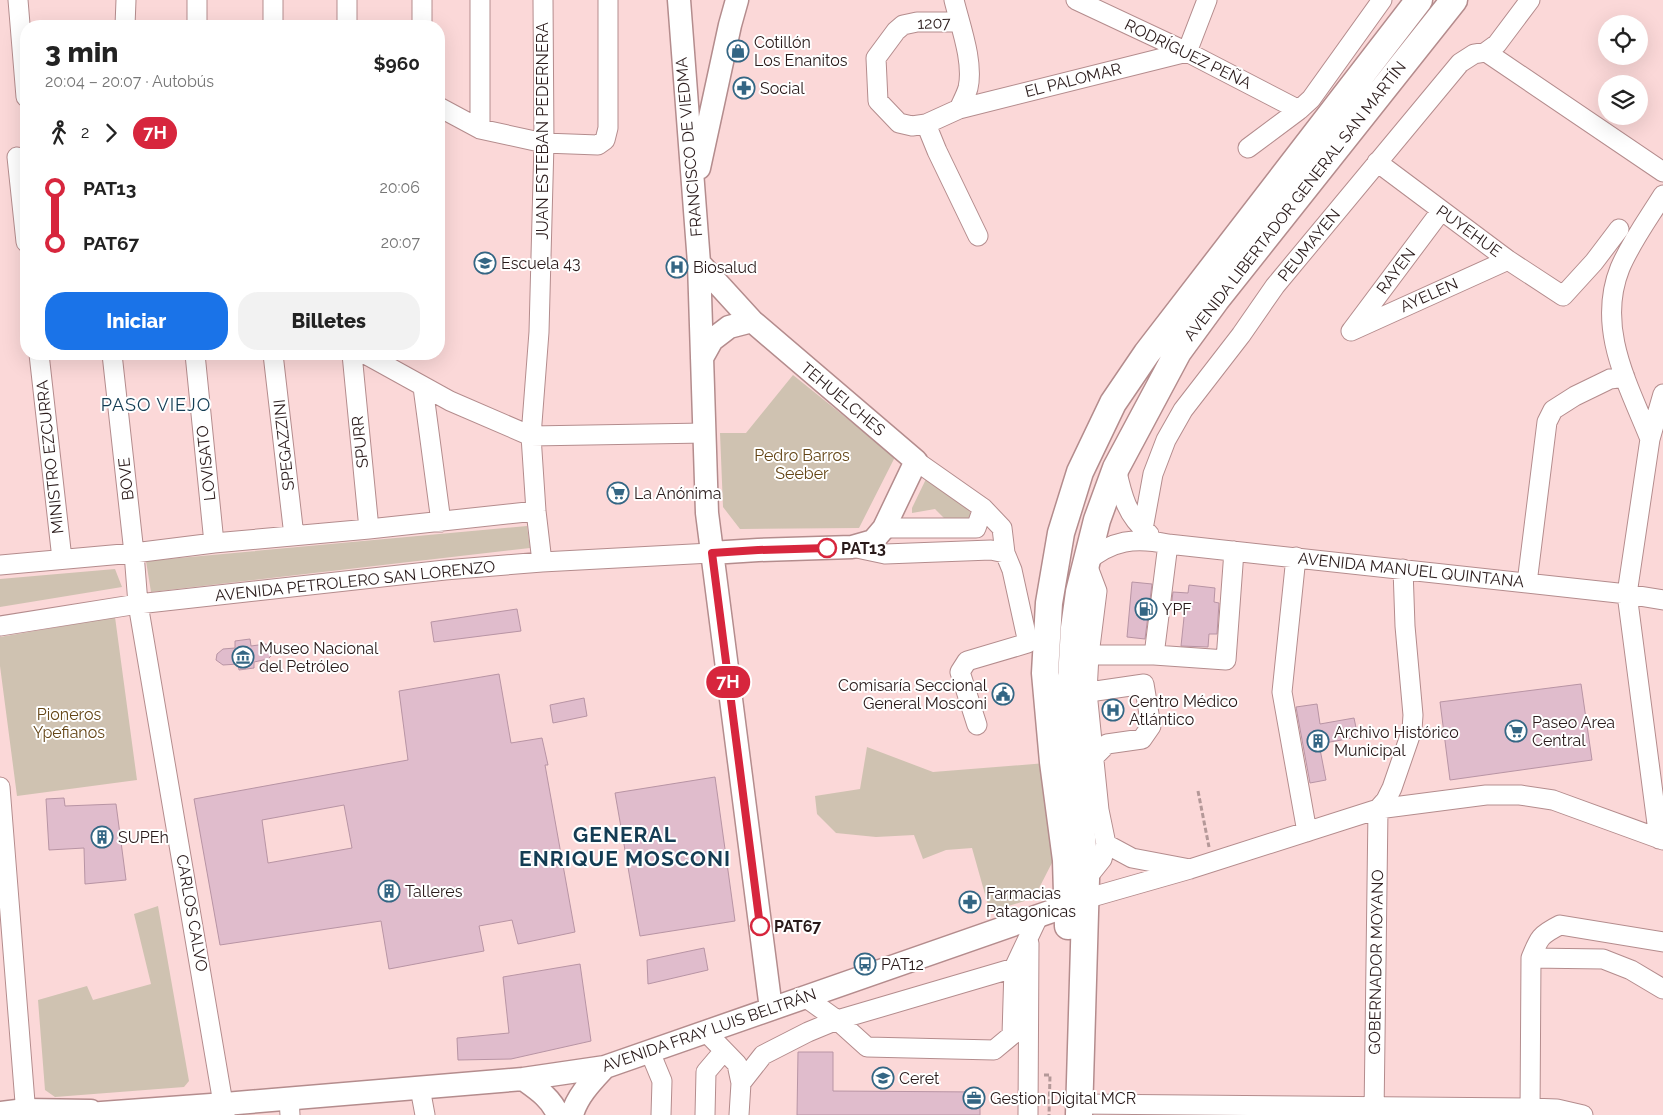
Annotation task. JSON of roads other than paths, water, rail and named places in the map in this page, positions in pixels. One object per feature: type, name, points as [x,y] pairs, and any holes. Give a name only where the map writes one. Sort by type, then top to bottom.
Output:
[{"type":"highway","name":"AVENIDA LIBERTADOR GENERAL SAN MARTÍN","points":[[1079,895],[1066,860],[1053,762],[1045,674],[1049,603],[1062,533],[1080,472],[1113,403],[1147,352],[1419,0]]},
{"type":"highway","name":"AVENIDA LIBERTADOR GENERAL SAN MARTÍN","points":[[1073,1111],[1079,895],[1071,721],[1079,682],[1074,628],[1079,592],[1097,520],[1116,468],[1178,352],[1216,300],[1454,0]]},
{"type":"highway","points":[[1028,643],[1053,762]]},
{"type":"main road","name":"FRANCISCO DE VIEDMA","points":[[679,0],[694,191],[708,513],[771,1009]]},
{"type":"main road","points":[[694,191],[737,0]]},
{"type":"main road","name":"TEHUELCHES","points":[[698,263],[752,322],[916,461]]},
{"type":"main road","points":[[702,358],[712,340],[729,328],[752,322]]},
{"type":"main road","points":[[712,553],[852,547],[873,541],[884,528],[916,461]]},
{"type":"main road","points":[[708,513],[720,530],[732,539],[758,550]]},
{"type":"main road","name":"AVENIDA FRAY LUIS BELTRÁN","points":[[74,1115],[290,1107],[420,1088],[522,1079],[605,1067],[1039,915],[1079,895]]},
{"type":"main road","points":[[572,1115],[574,1107],[585,1089],[605,1067]]},
{"type":"main road","points":[[522,1079],[543,1092],[558,1115]]},
{"type":"main road","name":"AVENIDA FRAY LUIS BELTRÁN","points":[[0,1113],[77,1110],[109,1113]]},
{"type":"street","points":[[18,0],[20,24]]},
{"type":"street","points":[[126,0],[126,20]]},
{"type":"street","points":[[197,0],[197,20]]},
{"type":"street","points":[[273,0],[273,20]]},
{"type":"street","points":[[347,0],[347,20]]},
{"type":"street","points":[[422,0],[422,20]]},
{"type":"street","points":[[480,0],[480,130]]},
{"type":"street","name":"JUAN ESTEBAN PEDERNERA","points":[[542,562],[536,512],[531,436],[539,332],[544,142],[543,0]]},
{"type":"street","points":[[445,110],[480,130],[544,142],[598,145],[605,140],[608,128],[608,0]]},
{"type":"street","name":"1207","points":[[954,0],[968,58],[969,87],[959,109],[926,124],[912,126],[899,123],[878,101],[876,58],[896,31],[903,25],[917,22],[959,22]]},
{"type":"street","name":"RODRÍGUEZ PEÑA","points":[[1076,0],[1187,52],[1299,110]]},
{"type":"street","points":[[1187,52],[1207,0]]},
{"type":"street","points":[[1248,148],[1311,99],[1382,0]]},
{"type":"street","name":"PEUMAYEN","points":[[1143,529],[1153,474],[1166,440],[1183,410],[1241,335],[1275,286],[1460,63],[1474,54],[1486,52],[1497,44],[1530,0]]},
{"type":"street","name":"EL PALOMAR","points":[[959,109],[1187,52]]},
{"type":"street","points":[[1486,52],[1663,172]]},
{"type":"street","points":[[926,124],[978,236]]},
{"type":"street","points":[[14,157],[20,200]]},
{"type":"street","name":"PUYEHUE","points":[[1377,162],[1508,260],[1563,296],[1594,262],[1619,229]]},
{"type":"street","points":[[1654,452],[1616,356],[1611,317],[1613,293],[1620,268],[1634,241],[1663,195]]},
{"type":"street","name":"RAYEN","points":[[1351,331],[1441,211]]},
{"type":"street","name":"AYELEN","points":[[1351,331],[1508,260]]},
{"type":"street","name":"MINISTRO EZCURRA","points":[[40,360],[62,560]]},
{"type":"street","name":"BOVE","points":[[113,360],[138,604]]},
{"type":"street","name":"LOVISATO","points":[[196,360],[214,543]]},
{"type":"street","name":"SPEGAZZINI","points":[[275,360],[294,536]]},
{"type":"street","name":"SPURR","points":[[353,360],[369,530]]},
{"type":"street","points":[[376,360],[450,401],[531,436],[705,433]]},
{"type":"street","points":[[1527,583],[1547,422],[1553,410],[1575,396],[1610,379],[1625,376]]},
{"type":"street","points":[[423,387],[441,522]]},
{"type":"street","points":[[1079,895],[1190,869],[1378,809],[1486,795],[1528,796],[1553,800],[1661,839],[1627,594],[1663,394]]},
{"type":"street","name":"TEHUELCHES","points":[[916,461],[983,508],[1002,528],[1005,553],[1012,570],[1028,643]]},
{"type":"street","points":[[1116,468],[1126,508],[1138,525],[1164,543],[1154,655]]},
{"type":"street","points":[[884,528],[976,528],[983,508]]},
{"type":"street","points":[[0,565],[536,512]]},
{"type":"street","name":"AVENIDA MANUEL QUINTANA","points":[[1086,562],[1114,544],[1146,540],[1627,594],[1663,600]]},
{"type":"street","points":[[852,547],[886,554],[991,550],[1005,553]]},
{"type":"street","points":[[1089,656],[1154,655],[1226,660],[1234,551]]},
{"type":"street","name":"AVENIDA PETROLERO SAN LORENZO","points":[[0,626],[138,604],[445,570],[542,562],[712,553]]},
{"type":"street","points":[[1296,557],[1282,692],[1307,832]]},
{"type":"street","points":[[1079,895],[1102,859],[1106,844],[1099,810],[1094,758],[1079,682],[1089,656],[1097,591],[1086,562]]},
{"type":"street","points":[[1378,809],[1386,800],[1395,780],[1410,739],[1414,715],[1405,626],[1403,569]]},
{"type":"street","name":"CARLOS CALVO","points":[[138,604],[225,1110]]},
{"type":"street","points":[[977,725],[960,672],[967,662],[1028,643]]},
{"type":"street","points":[[1079,682],[1096,692],[1144,684],[1151,726],[1142,739],[1107,744],[1094,758]]},
{"type":"street","points":[[1395,780],[1400,794],[1408,806]]},
{"type":"street","points":[[0,787],[25,1113]]},
{"type":"street","name":"GOBERNADOR MOYANO","points":[[1374,1111],[1378,809]]},
{"type":"street","points":[[1106,844],[1132,858],[1190,869]]},
{"type":"street","points":[[805,997],[837,1020],[867,1047],[994,1050],[1012,1035],[1014,968],[1039,915]]},
{"type":"street","points":[[1530,1111],[1530,958],[1538,939],[1560,925],[1663,942]]},
{"type":"street","points":[[1028,1115],[1029,939]]},
{"type":"street","points":[[1530,958],[1603,960],[1631,970],[1663,989]]},
{"type":"street","points":[[741,1083],[764,1055],[808,1032],[837,1020],[1014,968]]},
{"type":"street","points":[[706,1032],[723,1052],[737,1064],[741,1083],[739,1115]]},
{"type":"street","points":[[650,1052],[662,1081],[661,1115]]},
{"type":"street","points":[[705,1115],[706,1072],[723,1052]]},
{"type":"street","points":[[420,1088],[424,1115]]},
{"type":"street","points":[[1073,1111],[1530,1111],[1557,1109],[1583,1115]]},
{"type":"place","name":"Cotillón Los Enanitos","points":[[738,51]]},
{"type":"place","name":"Social","points":[[744,88]]},
{"type":"place","name":"Escuela 43","points":[[485,263]]},
{"type":"place","name":"Biosalud","points":[[677,267]]},
{"type":"place","name":"La Anónima","points":[[618,493]]},
{"type":"place","name":"PAT13","points":[[827,548]]},
{"type":"place","name":"YPF","points":[[1146,609]]},
{"type":"place","name":"Museo Nacional del Petróleo","points":[[243,657]]},
{"type":"place","name":"Comisaría Seccional General Mosconi","points":[[1003,694]]},
{"type":"place","name":"Centro Médico Atlántico","points":[[1113,710]]},
{"type":"place","name":"Paseo Area Central","points":[[1516,731]]},
{"type":"place","name":"Archivo Histórico Municipal","points":[[1318,741]]},
{"type":"place","name":"SUPEh","points":[[102,837]]},
{"type":"place","name":"Talleres","points":[[389,891]]},
{"type":"place","name":"Farmacias Patagonicas","points":[[970,902]]},
{"type":"place","name":"PAT67","points":[[760,926]]},
{"type":"place","name":"PAT12","points":[[865,964]]},
{"type":"place","name":"Ceret","points":[[883,1078]]},
{"type":"place","name":"Gestion Digital MCR","points":[[974,1098]]},
{"type":"district","name":"PASO VIEJO","points":[[156,404]]},
{"type":"district","name":"GENERAL ENRIQUE MOSCONI","points":[[625,846]]},
{"type":"park label","name":"Pedro Barros Seeber","points":[[802,464]]},
{"type":"park label","name":"Pioneros Ypefianos","points":[[69,723]]}]
